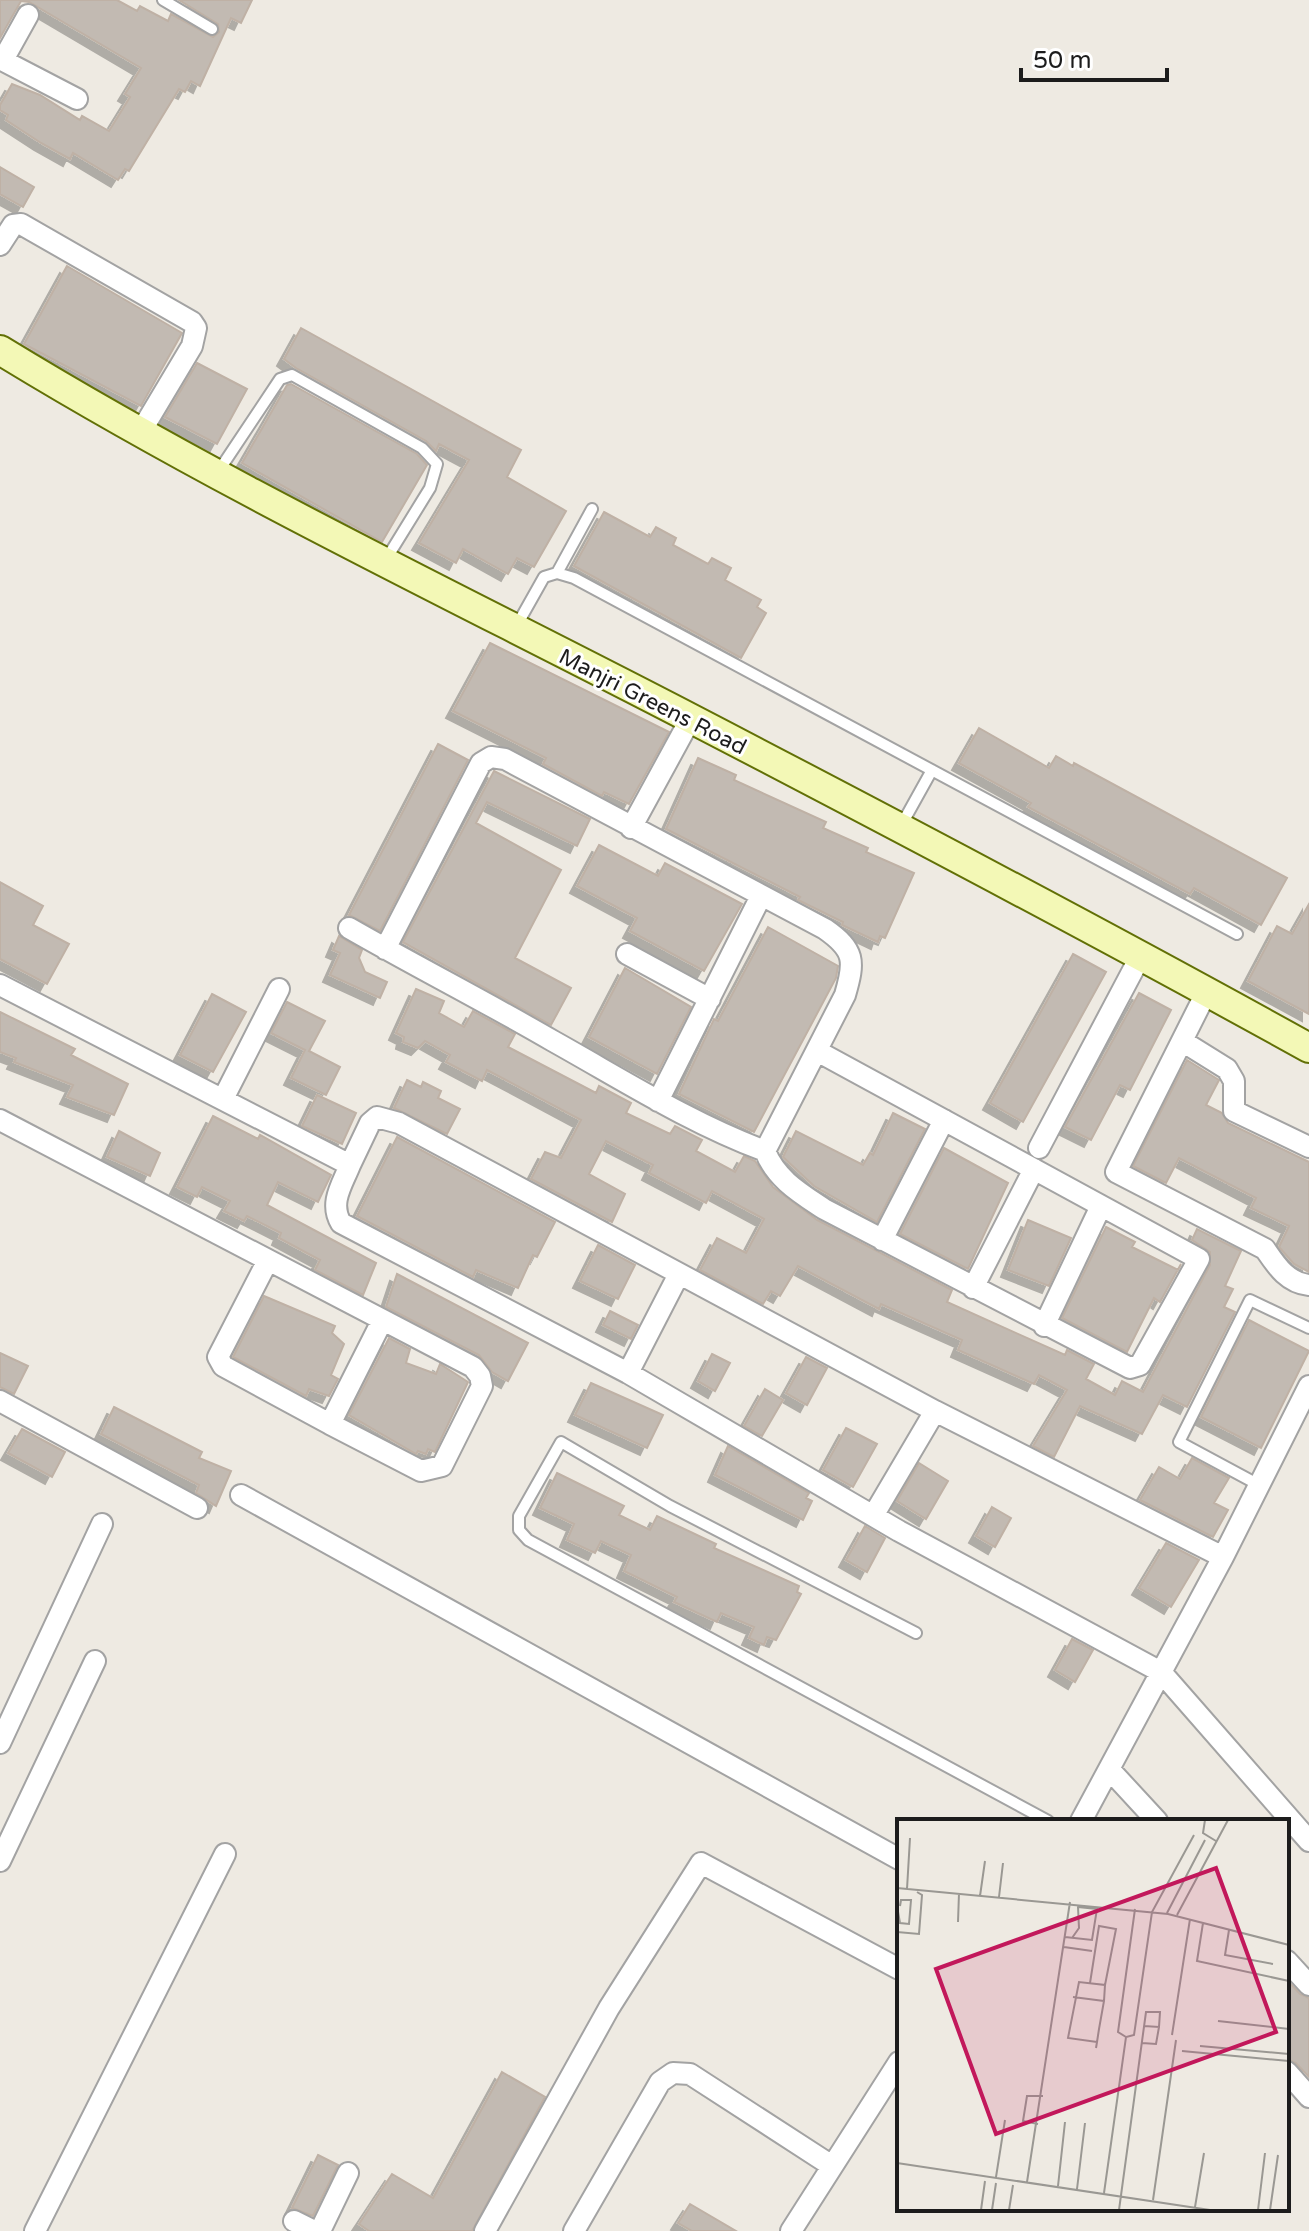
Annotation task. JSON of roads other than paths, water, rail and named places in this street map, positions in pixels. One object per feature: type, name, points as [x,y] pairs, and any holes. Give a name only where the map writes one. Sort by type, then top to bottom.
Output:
[{"type":"street","points":[[28,15],[2,60],[77,99]]},
{"type":"street","points":[[0,245],[13,225],[21,224],[192,322],[196,328],[192,346],[140,433]]},
{"type":"street","name":"Manjri Greens Road","points":[[0,350],[140,433],[514,631],[691,718],[1309,1048]]},
{"type":"street","points":[[631,828],[691,718]]},
{"type":"street","points":[[385,949],[481,763],[491,757],[505,759],[825,929],[843,941],[851,956],[852,972],[845,995],[765,1151]]},
{"type":"street","points":[[658,1101],[761,896]]},
{"type":"street","points":[[349,928],[658,1101],[765,1151],[771,1167],[800,1193],[882,1240],[1120,1365],[1130,1368],[1140,1365],[1199,1259],[817,1051]]},
{"type":"street","points":[[627,954],[710,999]]},
{"type":"street","points":[[1039,1148],[1140,957]]},
{"type":"street","points":[[0,985],[350,1165]]},
{"type":"street","points":[[223,1099],[279,989]]},
{"type":"street","points":[[1207,991],[1116,1172],[1265,1249],[1280,1272],[1300,1284],[1309,1285]]},
{"type":"street","points":[[1182,1041],[1227,1069],[1234,1081],[1234,1111],[1309,1147]]},
{"type":"street","points":[[1223,1557],[935,1411],[386,1118],[377,1117],[370,1123],[335,1201],[335,1213],[341,1223],[628,1373],[873,1516],[1161,1672],[1309,1841]]},
{"type":"street","points":[[0,1120],[473,1367],[480,1376],[482,1386],[442,1466],[432,1471],[421,1471],[223,1366],[218,1357],[267,1262]]},
{"type":"street","points":[[882,1240],[944,1120]]},
{"type":"street","points":[[973,1288],[1034,1169]]},
{"type":"street","points":[[1044,1326],[1101,1206]]},
{"type":"street","points":[[628,1373],[679,1274]]},
{"type":"street","points":[[330,1424],[382,1321]]},
{"type":"street","points":[[1082,1819],[1223,1557],[1309,1386]]},
{"type":"street","points":[[0,1401],[197,1508]]},
{"type":"street","points":[[873,1516],[935,1411]]},
{"type":"street","points":[[241,1495],[897,1858]]},
{"type":"street","points":[[0,1743],[102,1524]]},
{"type":"street","points":[[0,1861],[95,1661]]},
{"type":"street","points":[[1109,1769],[1155,1819]]},
{"type":"street","points":[[35,2231],[225,1854]]},
{"type":"street","points":[[485,2231],[609,2008],[701,1863],[897,1968]]},
{"type":"street","points":[[1289,1963],[1309,1985]]},
{"type":"street","points":[[791,2231],[897,2065]]},
{"type":"street","points":[[574,2231],[660,2082],[673,2073],[690,2074],[712,2086],[832,2166]]},
{"type":"street","points":[[1289,2074],[1309,2097]]},
{"type":"street","points":[[294,2221],[317,2231],[348,2173]]},
{"type":"lane","points":[[163,0],[212,29]]},
{"type":"lane","points":[[217,474],[280,379],[292,375],[422,448],[437,464],[430,488],[385,561]]},
{"type":"lane","points":[[557,573],[592,509]]},
{"type":"lane","points":[[514,631],[544,577],[557,573],[574,578],[1237,934]]},
{"type":"lane","points":[[899,829],[932,770]]},
{"type":"lane","points":[[1259,1485],[1179,1442],[1250,1300],[1309,1328]]},
{"type":"lane","points":[[916,1633],[670,1506],[561,1442],[519,1516],[519,1530],[528,1540],[1044,1819]]}]
